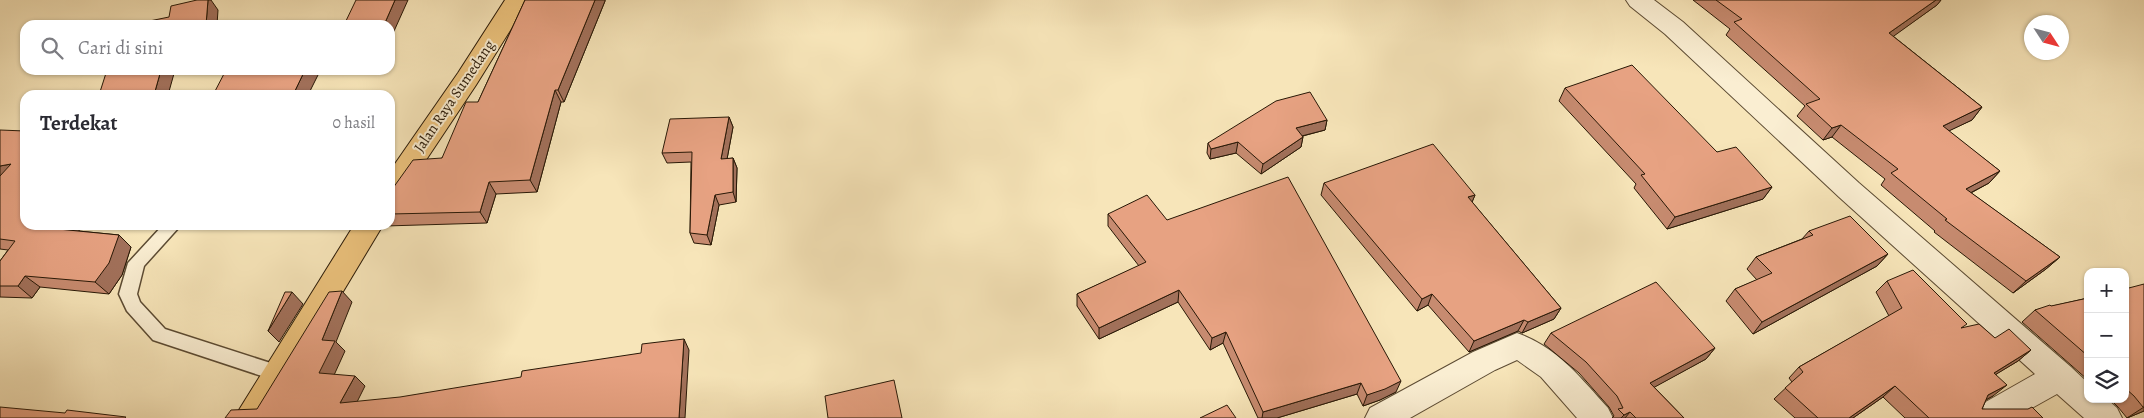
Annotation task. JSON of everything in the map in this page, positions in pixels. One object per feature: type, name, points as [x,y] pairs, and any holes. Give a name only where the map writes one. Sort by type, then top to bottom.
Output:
[{"type":"highway","name":"Jalan Raya Sumedang","points":[[395,179],[467,79],[517,0]]},
{"type":"highway","points":[[250,418],[367,230]]},
{"type":"street","points":[[1638,0],[1674,28],[1849,190],[2106,418]]},
{"type":"street","points":[[1381,418],[1484,361],[1517,346],[1529,350],[1546,362],[1597,418]]},
{"type":"street","points":[[1986,418],[2060,376]]},
{"type":"lane","points":[[168,230],[136,263],[128,294],[133,306],[159,335],[277,372]]},
{"type":"building","points":[[197,0],[208,0],[206,20],[154,20],[169,17],[171,6]]},
{"type":"building","points":[[356,0],[395,0],[386,20],[346,20]]},
{"type":"building","points":[[525,0],[595,0],[558,90],[555,90],[530,180],[489,182],[480,212],[395,214],[395,185],[413,160],[442,158],[466,102],[478,102]]},
{"type":"building","points":[[1716,0],[1936,0],[1889,33],[1982,107],[1943,126],[2000,171],[1966,189],[2060,257],[2026,281],[1945,220],[1947,219],[1891,173],[1898,169],[1841,125],[1832,128],[1806,104],[1820,99],[1734,22],[1742,19]]},
{"type":"building","points":[[1632,65],[1717,152],[1736,147],[1772,187],[1675,217],[1641,175],[1645,174],[1565,88]]},
{"type":"building","points":[[105,75],[160,75],[155,90],[101,90]]},
{"type":"building","points":[[223,75],[303,75],[295,90],[216,90]]},
{"type":"building","points":[[1310,92],[1327,120],[1296,128],[1303,137],[1263,164],[1238,142],[1211,149],[1208,143],[1276,101]]},
{"type":"building","points":[[729,117],[721,159],[733,158],[733,192],[715,195],[707,235],[690,233],[692,152],[662,153],[670,119]]},
{"type":"building","points":[[0,130],[20,131],[20,230],[68,230],[119,235],[109,263],[95,282],[25,276],[18,286],[0,286],[0,261],[15,241],[0,239],[0,176],[11,164],[0,166]]},
{"type":"building","points":[[1433,144],[1475,195],[1468,197],[1561,308],[1528,322],[1524,320],[1474,341],[1432,294],[1422,299],[1324,183]]},
{"type":"building","points":[[1288,177],[1401,381],[1367,395],[1361,383],[1263,412],[1226,332],[1212,338],[1179,290],[1099,328],[1077,294],[1146,262],[1108,214],[1147,195],[1167,220]]},
{"type":"building","points":[[1850,216],[1888,254],[1762,322],[1735,289],[1772,273],[1756,257],[1813,235],[1809,231]]},
{"type":"building","points":[[1913,270],[1967,324],[1961,328],[1979,324],[1995,338],[2009,329],[2031,350],[1994,373],[2007,385],[1988,395],[1982,409],[2028,409],[2032,407],[2043,418],[1929,418],[1895,386],[1849,418],[1818,418],[1785,388],[1803,372],[1799,367],[1902,308],[1887,281]]},
{"type":"building","points":[[1656,282],[1715,348],[1650,383],[1684,418],[1636,418],[1630,412],[1624,415],[1618,409],[1623,408],[1617,396],[1586,362],[1551,333]]},
{"type":"building","points":[[2144,284],[2144,407],[2129,392],[2129,288]]},
{"type":"building","points":[[342,291],[322,340],[335,341],[319,373],[355,376],[340,403],[400,397],[521,377],[522,371],[641,353],[642,344],[684,339],[679,418],[225,418],[231,410],[257,409],[329,292]]},
{"type":"building","points":[[285,292],[292,292],[268,331]]},
{"type":"building","points":[[2084,299],[2084,353],[2035,310]]},
{"type":"building","points":[[894,380],[902,418],[828,418],[825,396]]},
{"type":"building","points":[[1227,405],[1236,418],[1200,418]]},
{"type":"building","points":[[0,407],[65,413],[67,410],[126,417],[0,418]]}]
